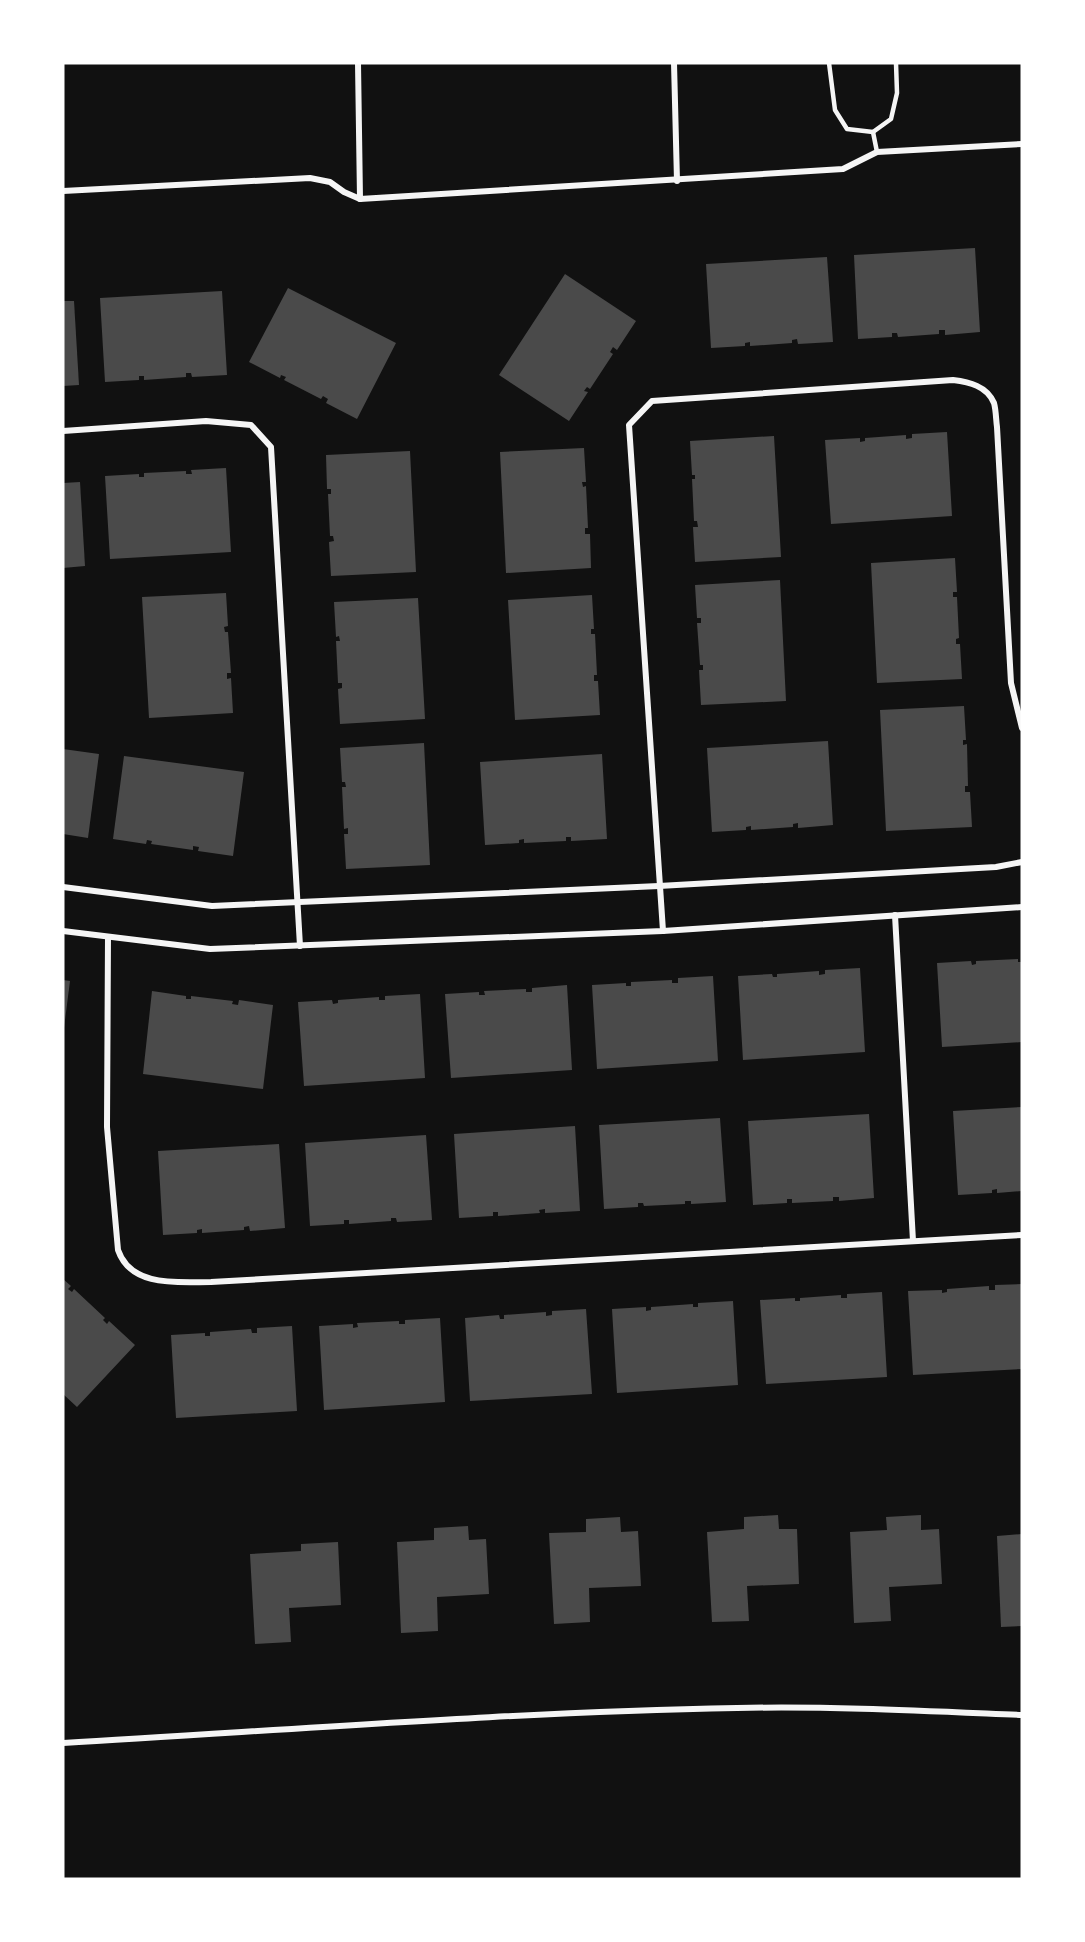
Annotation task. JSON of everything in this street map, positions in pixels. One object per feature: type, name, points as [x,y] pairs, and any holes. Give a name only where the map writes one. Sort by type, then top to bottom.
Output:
[{"type":"street","points":[[358,63],[360,199]]},
{"type":"street","points":[[674,63],[677,181]]},
{"type":"street","points":[[63,191],[310,178],[330,182],[360,199],[843,169],[877,152],[1022,144]]},
{"type":"street","points":[[663,931],[629,425],[652,401],[953,380],[969,382],[985,390],[994,403],[997,427],[1011,683],[1022,728]]},
{"type":"street","points":[[63,431],[206,422],[251,425],[271,447],[300,946]]},
{"type":"street","points":[[63,887],[212,906],[659,886],[996,867],[1022,862]]},
{"type":"street","points":[[63,930],[210,950],[663,931],[1022,907]]},
{"type":"street","points":[[895,915],[913,1241]]},
{"type":"street","points":[[108,937],[107,1127],[118,1250],[121,1258],[136,1274],[166,1282],[211,1282],[1022,1235]]},
{"type":"street","points":[[63,1743],[540,1715],[740,1708],[1022,1715]]},
{"type":"lane","points":[[830,63],[835,110],[847,129],[873,132],[891,119],[897,93],[896,63]]},
{"type":"lane","points":[[873,132],[877,152]]},
{"type":"building","points":[[975,248],[980,332],[945,335],[945,330],[939,330],[939,334],[898,337],[897,333],[892,333],[892,337],[858,339],[854,255]]},
{"type":"building","points":[[827,257],[833,342],[798,344],[797,339],[792,340],[792,343],[750,346],[750,342],[745,343],[745,346],[711,348],[706,264]]},
{"type":"building","points":[[565,274],[636,321],[617,350],[613,347],[610,352],[613,354],[590,389],[587,387],[584,391],[588,392],[569,421],[499,375]]},
{"type":"building","points":[[288,288],[396,343],[357,419],[326,403],[328,399],[323,396],[321,399],[284,380],[286,377],[281,375],[280,378],[249,362]]},
{"type":"building","points":[[222,291],[227,375],[192,377],[191,373],[186,373],[186,377],[144,380],[144,376],[139,376],[139,380],[105,382],[100,298]]},
{"type":"building","points":[[63,301],[74,301],[79,385],[63,386]]},
{"type":"building","points":[[947,432],[952,516],[831,524],[825,440],[860,438],[860,442],[865,441],[865,438],[906,435],[906,439],[912,438],[912,434]]},
{"type":"building","points":[[774,436],[781,557],[695,562],[693,527],[698,527],[697,521],[694,521],[692,479],[695,479],[695,475],[692,475],[690,441]]},
{"type":"building","points":[[584,448],[586,482],[582,482],[583,487],[586,486],[588,528],[585,528],[585,534],[590,534],[591,568],[506,573],[500,452]]},
{"type":"building","points":[[410,451],[416,572],[331,576],[329,542],[334,541],[333,536],[330,536],[328,494],[331,494],[331,489],[327,489],[326,455]]},
{"type":"building","points":[[226,468],[231,552],[110,559],[105,476],[139,474],[139,477],[144,477],[144,473],[186,471],[186,474],[192,474],[191,470]]},
{"type":"building","points":[[80,482],[85,566],[63,568],[63,483]]},
{"type":"building","points":[[955,558],[957,592],[953,592],[953,597],[957,597],[959,638],[956,639],[956,644],[960,644],[962,679],[877,683],[871,563]]},
{"type":"building","points":[[780,580],[786,701],[701,705],[699,670],[703,670],[703,665],[700,665],[697,623],[701,623],[701,618],[697,618],[695,585]]},
{"type":"building","points":[[226,593],[228,626],[224,627],[225,632],[228,632],[231,673],[227,673],[227,679],[231,678],[233,713],[149,718],[142,597]]},
{"type":"building","points":[[592,595],[594,629],[591,629],[591,634],[595,634],[597,675],[594,675],[594,681],[598,681],[600,715],[515,720],[508,600]]},
{"type":"building","points":[[418,598],[425,719],[340,724],[338,689],[342,688],[342,683],[338,683],[336,641],[340,641],[339,636],[336,637],[334,602]]},
{"type":"building","points":[[964,706],[966,740],[963,740],[963,745],[967,744],[968,786],[965,786],[965,792],[970,792],[972,827],[886,831],[880,710]]},
{"type":"building","points":[[828,741],[833,825],[798,828],[798,823],[793,824],[793,827],[751,830],[751,826],[746,827],[746,830],[712,832],[707,748]]},
{"type":"building","points":[[424,743],[430,865],[346,869],[344,834],[348,834],[348,828],[344,829],[342,787],[346,787],[345,782],[342,782],[340,748]]},
{"type":"building","points":[[63,749],[99,754],[88,838],[63,834]]},
{"type":"building","points":[[602,754],[607,839],[571,841],[571,837],[566,837],[566,841],[524,843],[524,839],[519,840],[519,843],[485,845],[480,762]]},
{"type":"building","points":[[124,756],[244,772],[233,856],[198,851],[199,847],[193,846],[193,850],[151,844],[152,841],[147,840],[146,844],[113,839]]},
{"type":"building","points":[[1018,959],[1018,962],[1022,962],[1022,1042],[942,1047],[937,963],[971,961],[972,965],[976,964],[976,961]]},
{"type":"building","points":[[860,968],[865,1052],[743,1060],[738,976],[772,974],[773,977],[777,977],[777,974],[819,971],[819,975],[825,974],[825,970]]},
{"type":"building","points":[[713,976],[718,1061],[597,1069],[592,985],[626,983],[626,986],[631,986],[631,982],[672,980],[672,983],[678,983],[678,978]]},
{"type":"building","points":[[63,980],[70,981],[64,1028],[63,1028]]},
{"type":"building","points":[[567,985],[572,1070],[451,1078],[445,994],[479,992],[479,995],[485,995],[484,991],[526,989],[526,992],[532,992],[532,988]]},
{"type":"building","points":[[152,991],[186,996],[186,999],[191,999],[191,996],[233,1001],[232,1004],[238,1005],[239,1000],[273,1005],[263,1089],[143,1074]]},
{"type":"building","points":[[420,994],[425,1078],[304,1086],[298,1002],[332,1000],[333,1004],[338,1003],[338,1000],[379,997],[379,1000],[385,1000],[385,996]]},
{"type":"building","points":[[1022,1107],[1022,1191],[997,1193],[997,1189],[992,1190],[992,1193],[958,1195],[953,1111]]},
{"type":"building","points":[[869,1114],[874,1198],[839,1201],[839,1197],[833,1197],[833,1201],[792,1203],[792,1199],[787,1199],[787,1203],[753,1205],[748,1121]]},
{"type":"building","points":[[720,1118],[726,1202],[691,1204],[691,1201],[685,1201],[685,1204],[644,1206],[643,1203],[638,1203],[638,1207],[604,1209],[599,1125]]},
{"type":"building","points":[[575,1126],[580,1211],[545,1213],[545,1209],[539,1210],[540,1213],[498,1216],[498,1212],[493,1212],[493,1216],[459,1218],[454,1134]]},
{"type":"building","points":[[426,1135],[432,1220],[397,1222],[396,1218],[391,1218],[391,1221],[349,1224],[349,1220],[344,1220],[344,1224],[310,1226],[305,1143]]},
{"type":"building","points":[[279,1144],[285,1228],[250,1231],[249,1226],[244,1227],[244,1230],[202,1233],[202,1229],[197,1230],[197,1233],[163,1235],[158,1151]]},
{"type":"building","points":[[63,1279],[71,1286],[68,1289],[72,1292],[74,1289],[105,1318],[103,1320],[107,1324],[109,1321],[135,1345],[77,1407],[63,1394]]},
{"type":"building","points":[[1022,1284],[1022,1369],[913,1375],[908,1291],[942,1290],[942,1293],[947,1292],[947,1289],[989,1286],[989,1290],[995,1290],[995,1285]]},
{"type":"building","points":[[882,1292],[887,1377],[766,1384],[760,1300],[795,1298],[795,1301],[800,1301],[800,1298],[841,1295],[841,1298],[847,1298],[847,1294]]},
{"type":"building","points":[[733,1301],[738,1385],[617,1393],[612,1309],[646,1307],[646,1311],[651,1310],[651,1307],[693,1304],[693,1307],[698,1307],[698,1303]]},
{"type":"building","points":[[586,1309],[592,1394],[470,1401],[465,1318],[499,1315],[500,1319],[504,1319],[504,1315],[546,1312],[546,1316],[552,1315],[552,1311]]},
{"type":"building","points":[[440,1318],[445,1402],[324,1410],[319,1326],[353,1324],[353,1328],[358,1327],[357,1323],[399,1321],[399,1324],[405,1324],[405,1320]]},
{"type":"building","points":[[292,1326],[297,1411],[176,1418],[171,1335],[205,1333],[205,1336],[210,1336],[210,1332],[251,1329],[252,1333],[257,1333],[257,1328]]},
{"type":"building","points":[[778,1515],[779,1529],[797,1529],[799,1584],[747,1586],[749,1621],[712,1622],[707,1532],[744,1529],[744,1517]]},
{"type":"building","points":[[921,1515],[921,1530],[939,1529],[942,1584],[889,1587],[891,1621],[854,1623],[850,1532],[887,1530],[886,1517]]},
{"type":"building","points":[[620,1517],[621,1532],[638,1531],[641,1586],[589,1588],[590,1622],[554,1624],[549,1533],[586,1532],[586,1519]]},
{"type":"building","points":[[468,1526],[469,1540],[486,1539],[489,1594],[437,1597],[438,1631],[401,1633],[397,1542],[434,1540],[434,1528]]},
{"type":"building","points":[[1022,1534],[1022,1626],[1001,1627],[997,1536]]},
{"type":"building","points":[[338,1542],[341,1605],[289,1608],[291,1642],[255,1644],[250,1554],[301,1551],[301,1544]]}]
